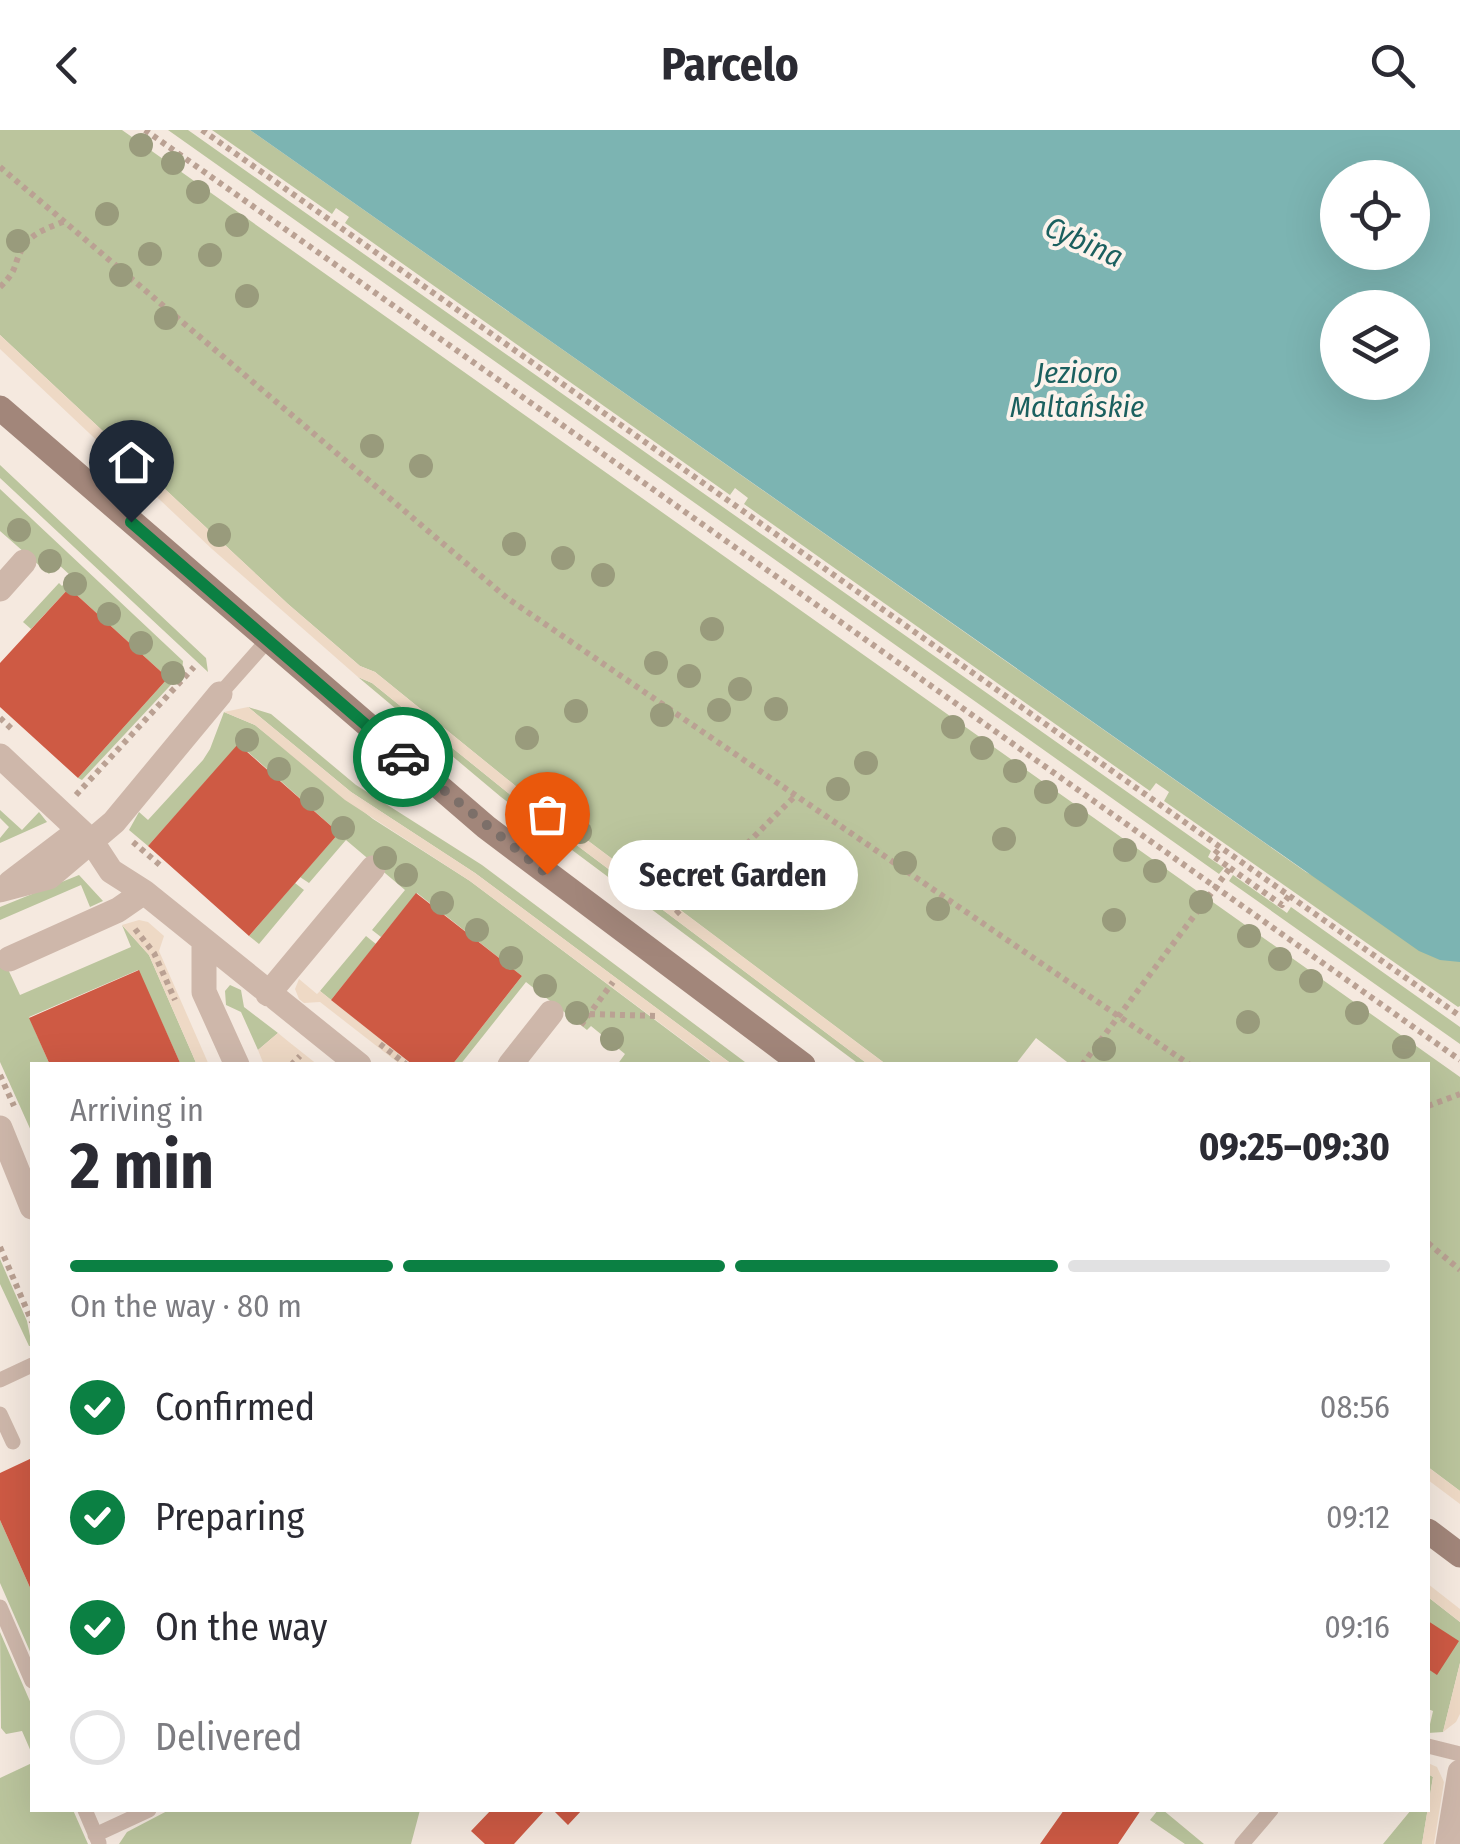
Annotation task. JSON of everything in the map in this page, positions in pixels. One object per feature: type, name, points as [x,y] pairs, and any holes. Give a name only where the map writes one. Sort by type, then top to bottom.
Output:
[{"type":"street","points":[[0,408],[486,827],[799,1062]]},
{"type":"street","points":[[0,589],[24,562]]},
{"type":"street","points":[[1,888],[97,826],[220,694]]},
{"type":"street","points":[[0,756],[97,826],[111,871],[144,892],[355,1062]]},
{"type":"street","points":[[268,994],[373,868]]},
{"type":"street","points":[[9,960],[118,910],[144,892]]},
{"type":"street","points":[[204,943],[204,992],[236,1062]]},
{"type":"street","points":[[512,1062],[551,1013]]},
{"type":"street","points":[[0,1128],[30,1202]]},
{"type":"street","points":[[1430,1532],[1460,1555]]},
{"type":"street","points":[[1448,1844],[1460,1772]]},
{"type":"lane","points":[[220,694],[268,641]]},
{"type":"lane","points":[[0,1380],[30,1366]]},
{"type":"lane","points":[[0,1414],[13,1442]]},
{"type":"lane","points":[[0,1607],[30,1676]]},
{"type":"lane","points":[[1430,1746],[1460,1754]]},
{"type":"lane","points":[[86,1812],[97,1840],[145,1812]]},
{"type":"lane","points":[[1242,1844],[1268,1812]]},
{"type":"path","points":[[145,130],[1460,1060]]},
{"type":"path","points":[[202,130],[1460,1016]]},
{"type":"path","points":[[0,166],[507,598],[1186,1062]]},
{"type":"path","points":[[0,287],[15,273],[23,247],[38,233],[65,222]]},
{"type":"path","points":[[80,791],[194,667]]},
{"type":"path","points":[[676,914],[795,796]]},
{"type":"path","points":[[1220,848],[1214,856],[1282,905],[1289,896]]},
{"type":"path","points":[[1084,1062],[1230,868]]},
{"type":"path","points":[[118,910],[154,953],[182,1017]]},
{"type":"path","points":[[581,1025],[613,982]]},
{"type":"path","points":[[590,1014],[658,1016]]},
{"type":"path","points":[[295,1062],[300,1056]]},
{"type":"path","points":[[1430,1105],[1460,1094]]},
{"type":"path","points":[[1430,1245],[1460,1270]]},
{"type":"path","points":[[0,1247],[30,1317]]},
{"type":"green space","points":[[0,130],[122,130],[1460,1077],[1460,1491],[1430,1468],[1430,1062],[1067,1062],[1036,1038],[1017,1062],[883,1062],[523,792],[375,672],[360,666],[288,604],[0,335]]},
{"type":"green space","points":[[168,130],[188,130],[1211,851],[1208,857],[1224,868],[1219,874]]},
{"type":"green space","points":[[212,130],[250,130],[1306,872],[1460,952],[1460,1006],[1164,801],[1169,792],[1156,783],[1150,791],[744,504],[748,498],[735,488],[730,495],[345,223],[349,217],[336,208],[332,214]]},
{"type":"green space","points":[[0,465],[206,658],[208,672],[0,478]]},
{"type":"green space","points":[[0,489],[183,661],[182,673],[82,780],[78,778],[168,678],[69,588],[31,629],[23,622],[59,583],[62,586],[71,576],[58,564],[49,574],[0,531]]},
{"type":"green space","points":[[358,677],[372,683],[518,801],[865,1062],[856,1062],[501,797]]},
{"type":"green space","points":[[248,707],[271,714],[356,785],[482,865],[745,1062],[729,1062],[475,873],[351,792]]},
{"type":"green space","points":[[224,712],[255,725],[373,819],[470,881],[711,1062],[619,1062],[625,1054],[526,982],[462,1062],[454,1062],[522,976],[417,893],[381,937],[372,930],[405,890],[346,840],[309,883],[300,877],[339,833],[239,744],[148,846],[129,830],[139,812],[148,820],[210,749]]},
{"type":"green space","points":[[0,810],[22,830],[39,812],[47,822],[0,843],[9,827],[0,818]]},
{"type":"green space","points":[[79,875],[103,901],[90,907],[81,885],[0,920],[0,907]]},
{"type":"green space","points":[[1233,875],[1287,913],[1291,907],[1460,1027],[1460,1044],[1229,881]]},
{"type":"green space","points":[[295,883],[304,890],[259,944],[249,936]]},
{"type":"green space","points":[[122,925],[149,955],[196,1062],[180,1062],[138,970],[29,1017],[49,1062],[30,1062],[30,1129],[0,1062],[0,952],[20,995],[131,947]]},
{"type":"green space","points":[[366,936],[376,944],[331,1000],[320,991]]},
{"type":"green space","points":[[230,985],[241,990],[244,1007],[278,1033],[258,1050],[241,1012],[226,1005],[225,991]]},
{"type":"green space","points":[[0,1259],[27,1321],[30,1346],[29,1346],[0,1284]]},
{"type":"green space","points":[[0,1520],[30,1588],[30,1651],[0,1583]]},
{"type":"green space","points":[[1430,1599],[1460,1622],[1460,1663],[1443,1732],[1430,1733]]},
{"type":"green space","points":[[0,1632],[30,1701],[30,1749],[22,1731],[6,1734],[1,1728]]},
{"type":"green space","points":[[30,1764],[30,1812],[74,1812],[88,1844],[0,1844],[0,1778]]},
{"type":"green space","points":[[165,1812],[419,1812],[411,1844],[119,1844],[127,1832]]},
{"type":"green space","points":[[1156,1812],[1165,1812],[1204,1844],[1185,1844],[1150,1820]]},
{"type":"green space","points":[[1409,1812],[1428,1812],[1422,1844],[1383,1844]]},
{"type":"shaded area","points":[[0,335],[288,604],[360,666],[375,672],[523,792],[883,1062],[865,1062],[518,801],[372,683],[358,677],[212,549],[0,349]]},
{"type":"shaded area","points":[[248,707],[351,792],[475,873],[729,1062],[712,1062],[470,881],[345,800],[255,725],[224,712]]},
{"type":"shaded area","points":[[139,920],[148,922],[164,936],[159,951],[208,1062],[196,1062],[149,955],[122,925]]},
{"type":"shaded area","points":[[299,979],[317,994],[320,991],[409,1062],[397,1062],[320,1002],[304,1003],[295,989]]},
{"type":"shaded area","points":[[278,1033],[314,1062],[263,1062],[258,1050]]},
{"type":"shaded area","points":[[1430,1468],[1460,1491],[1460,1504],[1430,1482]]},
{"type":"shaded area","points":[[1430,1586],[1460,1609],[1460,1622],[1430,1599]]},
{"type":"shaded area","points":[[1460,1663],[1460,1714],[1443,1732]]},
{"type":"shaded area","points":[[1430,1764],[1437,1767],[1444,1782],[1434,1844],[1422,1844],[1430,1812]]},
{"type":"water","name":"Jezioro Maltańskie","points":[[250,130],[1460,130],[1460,962],[1440,960],[1419,951]]},
{"type":"building","points":[[69,588],[168,678],[78,778],[0,707],[0,663]]},
{"type":"building","points":[[238,744],[339,833],[249,936],[148,846]]},
{"type":"building","points":[[416,893],[522,976],[454,1062],[409,1062],[331,1000]]},
{"type":"building","points":[[139,970],[180,1062],[49,1062],[29,1018]]},
{"type":"building","points":[[30,1459],[30,1588],[0,1520],[0,1473]]},
{"type":"building","points":[[1430,1622],[1459,1641],[1437,1675],[1430,1670]]},
{"type":"building","points":[[489,1812],[543,1812],[514,1844],[485,1844],[471,1831]]},
{"type":"building","points":[[555,1812],[580,1812],[568,1825]]},
{"type":"building","points":[[1063,1812],[1140,1812],[1118,1844],[1040,1844]]},
{"type":"way so far","points":[[403,757],[547,874]]},
{"type":"place","name":"Secret Garden","points":[[547,874]]},
{"type":"route","points":[[131,522],[403,757]]},
{"type":"water label","name":"Cybina","points":[[1084,242]]}]
